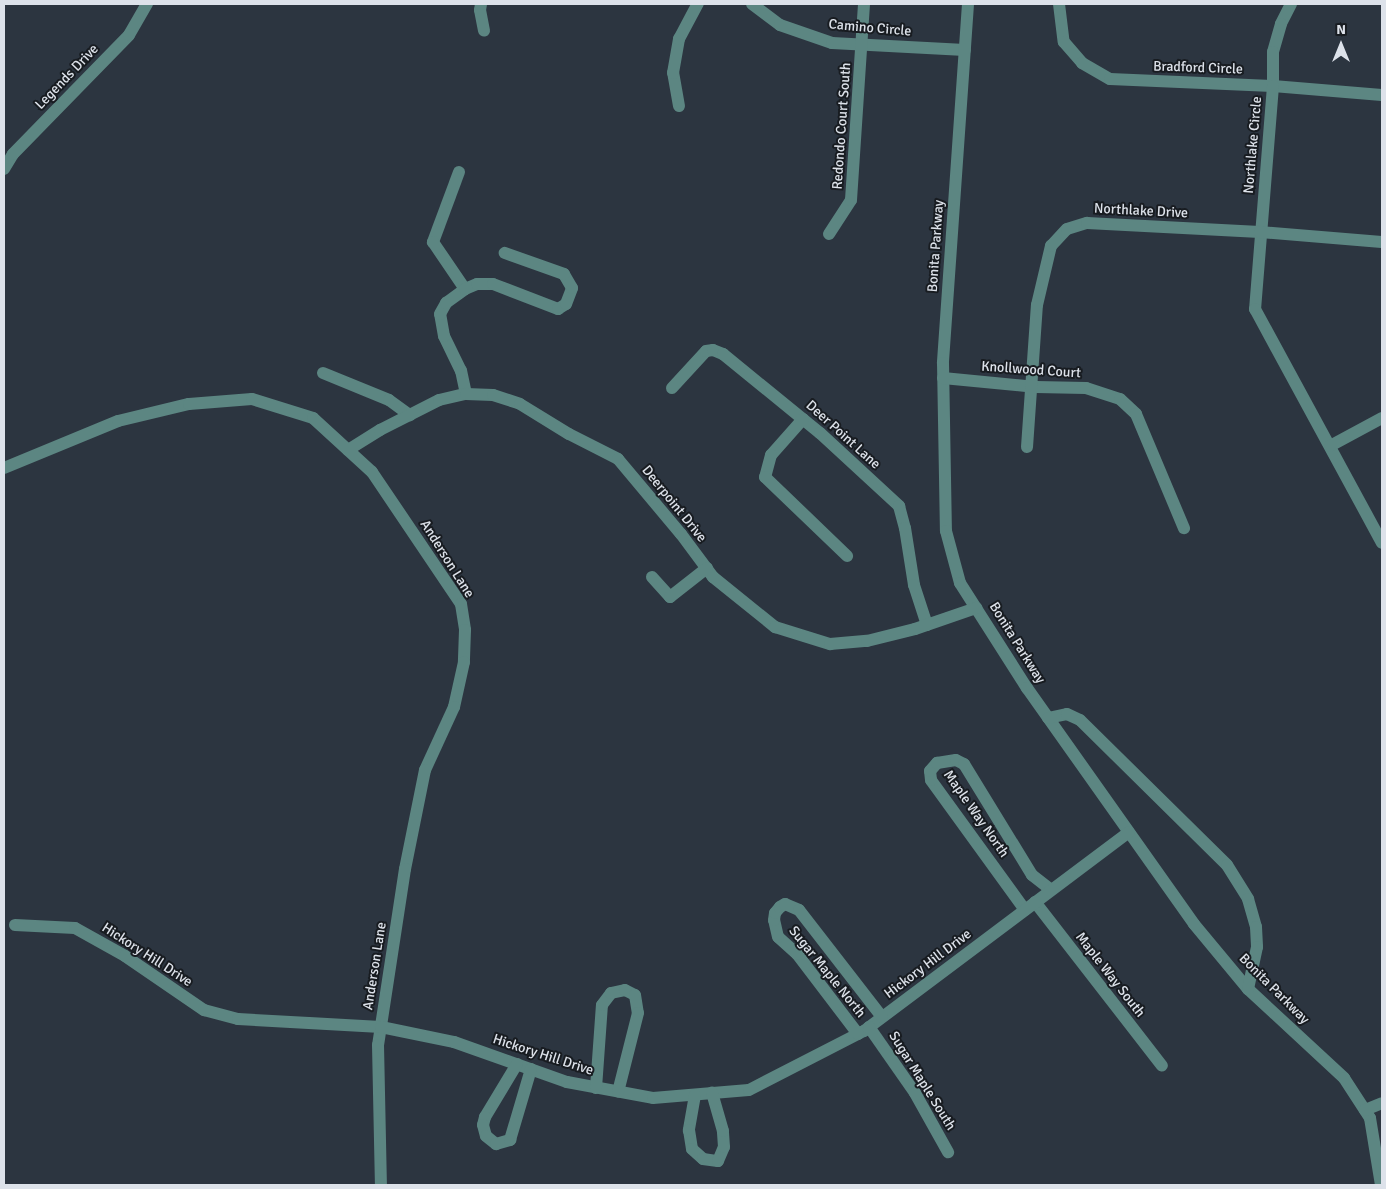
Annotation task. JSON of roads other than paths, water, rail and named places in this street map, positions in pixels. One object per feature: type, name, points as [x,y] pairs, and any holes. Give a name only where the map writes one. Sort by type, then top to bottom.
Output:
[{"type":"street","name":"Legends Drive","points":[[4,168],[13,154],[129,35],[147,4]]},
{"type":"street","points":[[481,4],[480,10],[484,31]]},
{"type":"street","points":[[679,106],[673,74],[679,39],[698,4]]},
{"type":"street","name":"Camino Circle","points":[[752,4],[780,25],[832,43],[965,50]]},
{"type":"street","name":"Redondo Court South","points":[[829,234],[851,200],[863,44],[864,4]]},
{"type":"street","name":"Bonita Parkway","points":[[968,4],[943,378],[946,531],[960,582],[1048,718],[1194,924],[1248,989],[1344,1078],[1370,1118],[1381,1185]]},
{"type":"street","name":"Bradford Circle","points":[[1059,4],[1064,42],[1082,62],[1110,80],[1273,86],[1382,95]]},
{"type":"street","name":"Northlake Circle","points":[[1260,232],[1273,86],[1273,52],[1281,24],[1291,4]]},
{"type":"street","points":[[459,172],[433,242],[464,288]]},
{"type":"street","name":"Northlake Drive","points":[[1027,447],[1037,305],[1051,246],[1067,229],[1087,223],[1260,232],[1382,242]]},
{"type":"street","points":[[1260,232],[1255,309],[1382,543]]},
{"type":"street","points":[[466,394],[461,371],[444,336],[440,314],[446,303],[464,288],[477,284],[493,284],[558,309],[566,304],[572,288],[564,274],[505,252]]},
{"type":"street","name":"Deer Point Lane","points":[[672,388],[706,351],[713,350],[723,354],[804,419],[899,506],[905,528],[914,585],[927,625]]},
{"type":"street","points":[[323,373],[389,400],[410,415]]},
{"type":"street","name":"Knollwood Court","points":[[943,378],[1032,386],[1086,388],[1120,399],[1136,414],[1184,528]]},
{"type":"street","name":"Deerpoint Drive","points":[[348,450],[440,400],[466,394],[493,395],[520,404],[569,434],[618,459],[681,534],[713,577],[775,627],[830,644],[866,642],[927,625],[976,608]]},
{"type":"street","name":"Anderson Lane","points":[[4,468],[118,421],[189,404],[252,399],[313,418],[372,472],[460,604],[465,630],[464,662],[454,707],[425,770],[405,869],[378,1046],[381,1185]]},
{"type":"street","points":[[1330,446],[1382,418]]},
{"type":"street","points":[[804,419],[772,455],[765,477],[847,556]]},
{"type":"street","points":[[652,577],[670,597],[706,568]]},
{"type":"street","points":[[1048,718],[1067,714],[1080,720],[1227,865],[1248,899],[1256,927],[1257,947],[1248,989]]},
{"type":"street","name":"Maple Way North","points":[[1030,906],[931,780],[930,771],[937,763],[956,760],[964,764],[1032,875],[1051,890]]},
{"type":"street","name":"Hickory Hill Drive","points":[[15,924],[75,928],[125,956],[204,1010],[238,1019],[381,1027],[454,1042],[568,1082],[653,1098],[695,1095],[749,1090],[858,1034],[1129,832]]},
{"type":"street","name":"Sugar Maple North","points":[[858,1034],[797,954],[778,937],[774,920],[775,913],[784,904],[799,910],[882,1017]]},
{"type":"street","name":"Maple Way South","points":[[1030,906],[1162,1066]]},
{"type":"street","points":[[596,1088],[602,1005],[611,993],[625,990],[635,995],[638,1013],[618,1092]]},
{"type":"street","name":"Sugar Maple South","points":[[869,1027],[915,1093],[948,1152]]},
{"type":"street","points":[[518,1064],[485,1118],[486,1136],[496,1144],[510,1140],[531,1069]]},
{"type":"street","points":[[695,1095],[688,1136],[692,1149],[703,1159],[718,1161],[724,1147],[723,1131],[712,1093]]},
{"type":"street","points":[[1365,1110],[1382,1103]]}]
